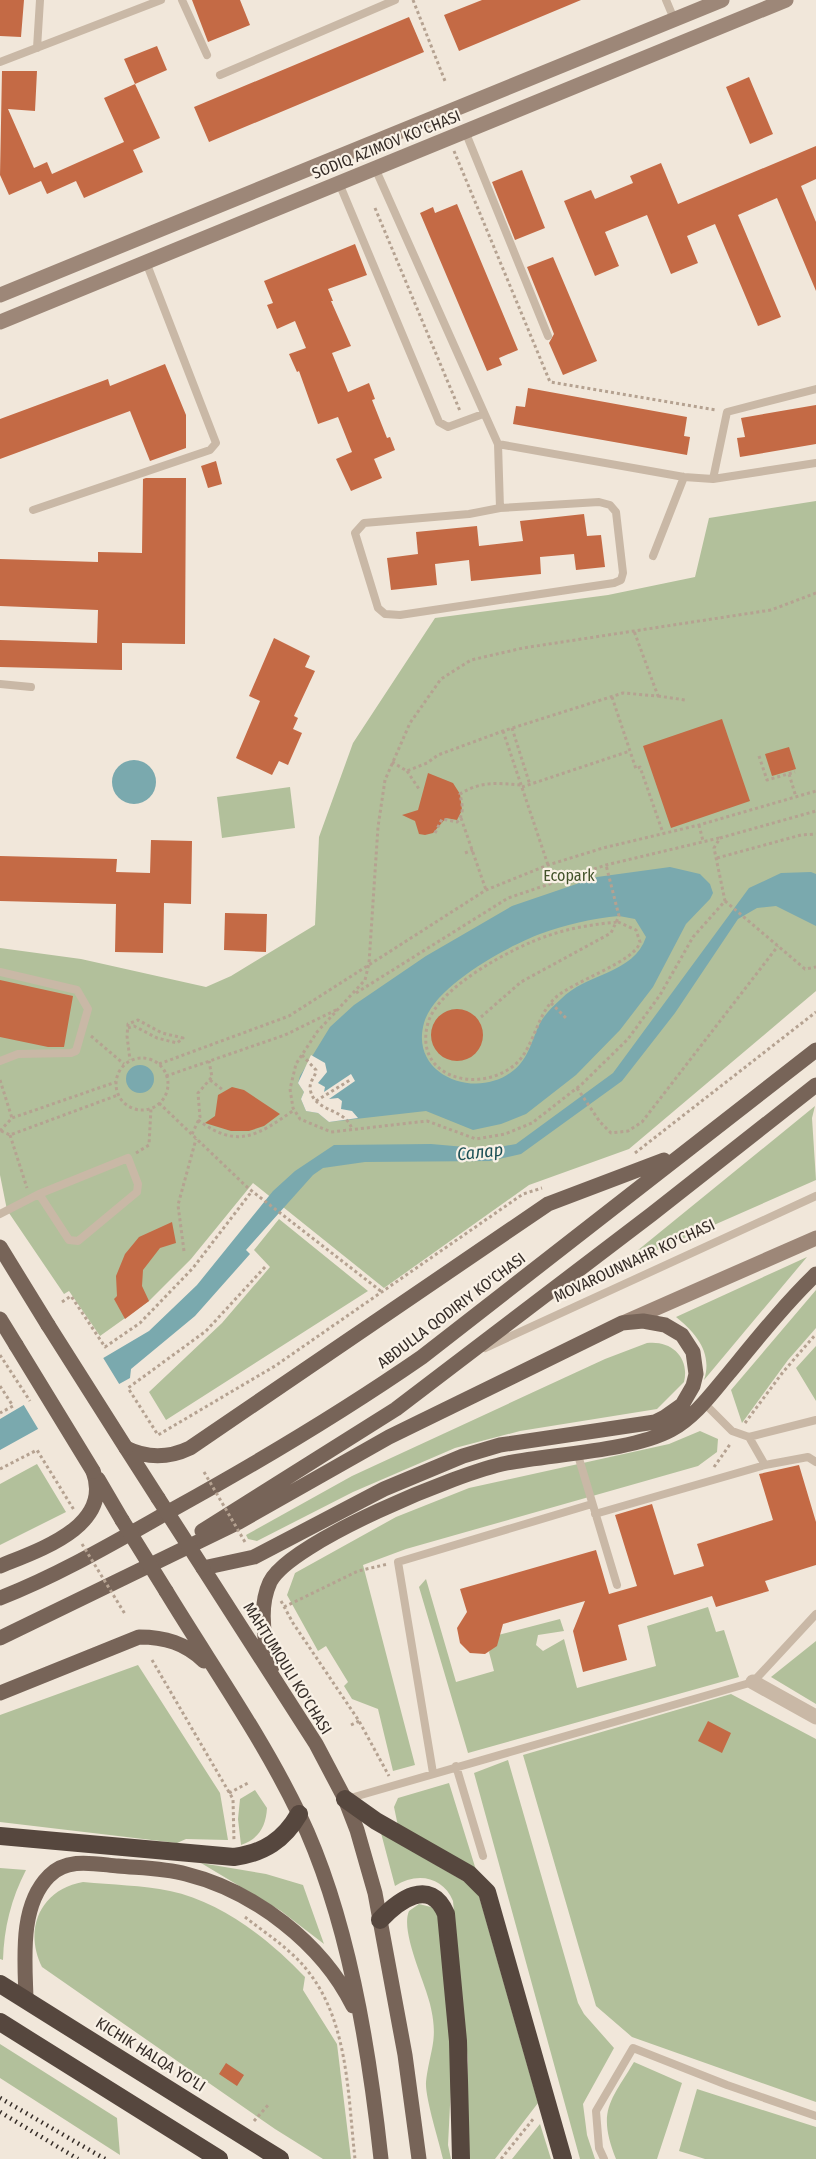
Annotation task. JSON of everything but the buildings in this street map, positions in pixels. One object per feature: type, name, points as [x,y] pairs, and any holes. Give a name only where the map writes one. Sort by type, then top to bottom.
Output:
[{"type":"highway","points":[[345,1800],[376,1821],[469,1874],[487,1892],[563,2159]]},
{"type":"highway","points":[[0,1836],[234,1857],[254,1853],[272,1845],[288,1831],[299,1814]]},
{"type":"highway","points":[[380,1920],[398,1902],[419,1894],[435,1899],[443,1908],[448,1919],[458,2041],[461,2159]]},
{"type":"highway","name":"KICHIK HALQA YO'LI","points":[[0,1984],[280,2159]]},
{"type":"highway","points":[[26,1999],[5,2025],[219,2159]]},
{"type":"main road","name":"SODIQ AZIMOV KO'CHASI","points":[[0,295],[722,0]]},
{"type":"main road","name":"SODIQ AZIMOV KO'CHASI","points":[[0,322],[786,0]]},
{"type":"main road","name":"ABDULLA QODIRIY KO'CHASI","points":[[0,1598],[83,1560],[310,1432],[385,1382],[816,1050]]},
{"type":"main road","points":[[101,1590],[324,1457],[396,1409],[816,1085]]},
{"type":"main road","points":[[126,1448],[157,1456],[174,1455],[190,1448],[548,1204],[648,1168],[699,1142]]},
{"type":"main road","points":[[0,1638],[239,1522],[427,1417],[622,1323],[816,1239]]},
{"type":"main road","name":"MAHTUMQULI KO'CHASI","points":[[0,1247],[316,1744],[345,1800],[375,1893],[405,2055],[419,2159]]},
{"type":"main road","points":[[277,1684],[263,1626],[265,1603],[270,1583],[288,1561],[324,1539],[449,1479],[488,1467],[660,1436],[681,1425],[704,1403],[816,1274]]},
{"type":"main road","points":[[0,1319],[215,1671],[299,1814],[321,1867],[364,2029],[381,2159]]},
{"type":"main road","points":[[203,1568],[254,1557],[384,1489],[473,1453],[500,1445],[655,1422],[665,1417],[682,1404],[693,1386],[696,1374],[693,1352],[682,1335],[665,1324],[643,1321],[622,1323]]},
{"type":"main road","points":[[0,1566],[58,1538],[86,1521],[96,1499],[96,1481],[93,1471]]},
{"type":"main road","points":[[0,1693],[139,1637],[158,1637],[178,1643],[198,1655],[215,1671]]},
{"type":"main road","points":[[26,1999],[28,1923],[39,1889],[50,1874],[63,1866],[100,1864],[194,1876],[267,1912],[293,1930],[325,1961],[347,1995],[364,2029]]},
{"type":"street","points":[[753,1682],[816,1717]]},
{"type":"lane","points":[[37,48],[40,0]]},
{"type":"lane","points":[[0,62],[161,0]]},
{"type":"lane","points":[[183,0],[207,55]]},
{"type":"lane","points":[[220,75],[395,0]]},
{"type":"lane","points":[[666,0],[674,19]]},
{"type":"lane","points":[[465,131],[548,336]]},
{"type":"lane","points":[[375,168],[498,444],[500,508]]},
{"type":"lane","points":[[339,183],[439,422],[448,427],[483,414]]},
{"type":"lane","points":[[33,510],[210,450],[216,443],[146,262]]},
{"type":"lane","points":[[713,479],[727,412],[816,389]]},
{"type":"lane","points":[[498,444],[684,477],[713,479],[816,463]]},
{"type":"lane","points":[[653,556],[684,477]]},
{"type":"lane","points":[[599,502],[610,505],[616,512],[623,573],[621,580],[614,584],[400,615],[385,614],[378,608],[355,533],[359,527],[364,523],[469,514],[500,508],[599,502]]},
{"type":"lane","points":[[0,684],[31,687]]},
{"type":"lane","points":[[0,972],[77,990],[88,1009],[79,1047],[71,1053],[18,1054],[0,1060]]},
{"type":"lane","points":[[0,1214],[39,1194],[128,1158],[138,1184],[137,1192],[78,1240],[69,1240],[39,1194]]},
{"type":"lane","name":"MOVAROUNNAHR KO'CHASI","points":[[466,1356],[816,1196]]},
{"type":"lane","points":[[704,1403],[737,1434],[748,1437],[816,1420]]},
{"type":"lane","points":[[748,1437],[765,1465]]},
{"type":"lane","points":[[577,1452],[617,1585]]},
{"type":"lane","points":[[595,1514],[765,1465],[808,1457],[816,1462]]},
{"type":"lane","points":[[433,1773],[398,1562],[592,1504]]},
{"type":"lane","points":[[345,1800],[456,1766],[753,1682],[816,1614]]},
{"type":"lane","points":[[456,1766],[483,1856]]},
{"type":"lane","points":[[604,2159],[599,2148],[596,2111],[633,2048],[727,2085],[816,2116]]},
{"type":"path","points":[[413,0],[445,81]]},
{"type":"path","points":[[448,138],[550,382],[727,412]]},
{"type":"path","points":[[375,208],[464,421]]},
{"type":"path","points":[[725,901],[693,937],[660,995],[628,1039],[577,1088],[532,1123],[505,1134],[476,1139],[428,1121],[331,1132],[300,1119],[294,1110],[290,1089],[296,1064],[317,1032],[365,980],[369,963],[378,828],[385,780],[410,723],[441,679],[471,660],[523,648],[771,610],[816,593]]},
{"type":"path","points":[[634,631],[658,696]]},
{"type":"path","points":[[407,771],[427,764],[438,755],[503,731],[623,693],[685,700]]},
{"type":"path","points":[[612,697],[636,769],[640,767],[663,833]]},
{"type":"path","points":[[512,728],[530,785]]},
{"type":"path","points":[[503,731],[548,865]]},
{"type":"path","points":[[486,890],[462,819],[463,807],[460,794],[471,786],[488,782],[530,785],[630,750]]},
{"type":"path","points":[[759,756],[767,780],[795,772]]},
{"type":"path","points":[[392,762],[407,771],[419,789]]},
{"type":"path","points":[[789,774],[796,796]]},
{"type":"path","points":[[159,1064],[289,1016],[486,890],[548,865],[816,791]]},
{"type":"path","points":[[352,995],[508,898],[606,865],[720,838],[816,811]]},
{"type":"path","points":[[435,833],[442,819],[457,822],[468,818]]},
{"type":"path","points":[[699,825],[704,842]]},
{"type":"path","points":[[717,858],[801,835],[816,834]]},
{"type":"path","points":[[720,838],[714,848],[725,901]]},
{"type":"path","points":[[465,853],[472,850]]},
{"type":"path","points":[[475,857],[480,855]]},
{"type":"path","points":[[482,1017],[521,982],[604,938],[618,922],[619,916],[606,865]]},
{"type":"path","points":[[725,901],[734,906],[806,969],[816,967]]},
{"type":"path","points":[[618,922],[636,930],[640,942],[634,954],[574,984],[551,1003],[540,1017],[525,1050],[514,1065],[492,1077],[472,1081],[458,1079],[439,1068],[429,1050],[426,1034],[430,1019],[451,992],[497,960],[548,935],[618,922]]},
{"type":"path","points":[[577,1088],[600,1122],[611,1132],[628,1131],[642,1122],[778,946]]},
{"type":"path","points":[[551,1003],[567,1019]]},
{"type":"path","points":[[166,1076],[285,1035],[340,1008]]},
{"type":"path","points":[[630,1157],[816,1012]]},
{"type":"path","points":[[128,1028],[134,1026],[157,1038],[177,1043],[183,1038],[162,1033],[138,1020],[129,1023],[128,1028],[130,1060]]},
{"type":"path","points":[[82,1034],[92,1036],[124,1064]]},
{"type":"path","points":[[302,1055],[316,1070],[310,1087],[316,1101],[343,1115],[349,1120],[352,1129]]},
{"type":"path","points":[[148,1058],[159,1064],[166,1076],[166,1093],[159,1103],[151,1108],[144,1110],[129,1106],[118,1095],[116,1082],[124,1064],[130,1060],[148,1058]]},
{"type":"path","points":[[191,1135],[200,1113],[197,1096],[201,1087],[213,1075],[209,1061]]},
{"type":"path","points":[[0,1080],[12,1118]]},
{"type":"path","points":[[210,1080],[223,1090]]},
{"type":"path","points":[[316,1101],[350,1080]]},
{"type":"path","points":[[116,1082],[12,1118],[1,1131],[10,1135],[118,1095]]},
{"type":"path","points":[[159,1103],[252,1191],[382,1292]]},
{"type":"path","points":[[128,1158],[149,1145],[151,1108]]},
{"type":"path","points":[[198,1120],[214,1131],[248,1136],[261,1133],[294,1110]]},
{"type":"path","points":[[10,1135],[31,1199]]},
{"type":"path","points":[[184,1251],[178,1205],[196,1139]]},
{"type":"path","points":[[265,1267],[206,1331],[128,1388],[158,1436],[275,1366],[523,1194],[544,1187]]},
{"type":"path","points":[[62,1302],[71,1296],[105,1347],[140,1323],[185,1276],[252,1191]]},
{"type":"path","points":[[713,1467],[783,1372],[816,1334]]},
{"type":"path","points":[[0,1386],[13,1406],[0,1413]]},
{"type":"path","points":[[0,1469],[36,1450],[75,1512]]},
{"type":"path","points":[[204,1472],[245,1542]]},
{"type":"path","points":[[82,1544],[125,1614]]},
{"type":"path","points":[[284,1606],[357,1571],[398,1562]]},
{"type":"path","points":[[279,1597],[359,1721],[394,1785]]},
{"type":"path","points":[[152,1660],[233,1799],[234,1845],[225,1845]]},
{"type":"path","points":[[351,1725],[359,1721]]},
{"type":"path","points":[[229,1793],[250,1782]]},
{"type":"path","points":[[241,1915],[292,1954],[305,1968],[327,2002],[339,2031],[344,2053],[355,2159]]},
{"type":"path","points":[[254,2121],[269,2104]]},
{"type":"path","points":[[501,2159],[537,2115]]},
{"type":"green space","name":"Ecopark","points":[[816,501],[816,991],[629,1149],[529,1185],[384,1288],[253,1183],[191,1259],[149,1301],[100,1336],[69,1291],[64,1294],[7,1210],[0,1175],[0,948],[81,959],[206,987],[231,976],[315,925],[319,837],[353,743],[435,618],[608,595],[695,577],[709,518]]},
{"type":"green space","points":[[290,787],[295,828],[222,838],[217,797]]},
{"type":"green space","points":[[815,1106],[812,1118],[816,1180],[616,1268]]},
{"type":"green space","points":[[279,1219],[368,1291],[166,1420],[149,1392],[222,1323],[270,1267],[254,1250]]},
{"type":"green space","points":[[807,1257],[704,1380],[706,1361],[701,1344],[676,1317]]},
{"type":"green space","points":[[816,1290],[816,1328],[788,1360],[742,1423],[731,1390]]},
{"type":"green space","points":[[647,1343],[664,1344],[671,1347],[677,1352],[684,1365],[684,1382],[657,1409],[520,1431],[455,1448],[353,1492],[257,1541],[248,1539],[246,1535],[352,1476],[605,1359]]},
{"type":"green space","points":[[816,1346],[816,1401],[796,1368]]},
{"type":"green space","points":[[700,1431],[718,1439],[717,1452],[698,1466],[406,1549],[363,1565],[415,1765],[393,1771],[378,1709],[352,1699],[344,1686],[348,1682],[326,1646],[318,1651],[287,1595],[295,1573],[396,1517],[469,1488],[669,1444]]},
{"type":"green space","points":[[37,1464],[66,1512],[0,1545],[0,1484]]},
{"type":"green space","points":[[426,1579],[456,1682],[494,1671],[489,1652],[498,1635],[560,1619],[564,1631],[538,1635],[536,1645],[543,1651],[564,1639],[577,1688],[656,1666],[647,1626],[708,1607],[716,1632],[724,1630],[739,1677],[468,1753],[419,1587]]},
{"type":"green space","points":[[816,1641],[816,1704],[771,1677]]},
{"type":"green space","points":[[138,1665],[220,1793],[228,1840],[186,1839],[177,1843],[0,1822],[0,1715]]},
{"type":"green space","points":[[731,1694],[816,1739],[816,2102],[632,2037],[596,2006],[523,1755]]},
{"type":"green space","points":[[508,1760],[578,2003],[584,2014],[614,2048],[583,2104],[587,2135],[595,2159],[580,2159],[474,1773]]},
{"type":"green space","points":[[449,1783],[476,1870],[399,1831],[394,1807],[398,1798]]},
{"type":"green space","points":[[255,1790],[267,1808],[265,1821],[253,1839],[241,1845],[238,1819],[240,1799]]},
{"type":"green space","points":[[381,1833],[467,1883],[479,1896],[538,2103],[495,2159],[469,2159],[466,2149],[468,2061],[453,1901],[443,1886],[428,1879],[412,1879],[395,1886]]},
{"type":"green space","points":[[201,1863],[266,1874],[303,1885],[324,1944],[281,1911]]},
{"type":"green space","points":[[0,1868],[26,1870],[9,1914],[3,1960],[0,1959]]},
{"type":"green space","points":[[83,1882],[159,1889],[189,1896],[208,1904],[261,1936],[305,1977],[303,1990],[337,2044],[351,2159],[323,2159],[275,2129],[42,1967],[34,1939],[40,1913],[56,1893],[68,1886]]},
{"type":"green space","points":[[419,1904],[431,1907],[438,1913],[452,2065],[448,2145],[451,2159],[443,2159],[426,2089],[434,2036],[433,2017],[410,1943],[407,1920],[409,1911]]},
{"type":"green space","points":[[0,2044],[117,2118],[120,2155],[0,2078]]},
{"type":"green space","points":[[634,2062],[682,2083],[657,2159],[616,2159],[610,2143],[607,2129],[609,2107],[618,2087]]},
{"type":"green space","points":[[697,2089],[816,2127],[816,2159],[705,2159],[679,2151]]},
{"type":"green space","points":[[540,2124],[551,2159],[512,2159]]},
{"type":"water","points":[[134,760],[149,767],[156,782],[149,797],[134,804],[119,797],[112,782],[119,767]]},
{"type":"water","points":[[670,867],[700,874],[710,884],[713,893],[686,924],[653,987],[620,1030],[576,1075],[526,1114],[501,1124],[473,1130],[426,1111],[329,1122],[318,1113],[306,1111],[301,1099],[304,1092],[298,1083],[300,1076],[330,1027],[354,1005],[426,956],[512,906],[597,877]],"holes":[[[609,917],[635,919],[646,937],[640,949],[631,959],[571,990],[555,1004],[542,1020],[527,1054],[514,1070],[499,1079],[483,1083],[466,1083],[450,1078],[436,1069],[427,1057],[422,1042],[424,1023],[430,1009],[456,982],[491,958],[526,940],[559,928]]]},
{"type":"water","name":"Салар","points":[[811,872],[816,874],[816,926],[776,906],[757,908],[738,919],[675,1013],[622,1081],[521,1154],[490,1161],[365,1162],[323,1168],[313,1175],[246,1250],[250,1254],[195,1316],[131,1369],[130,1378],[0,1450],[0,1419],[149,1331],[197,1285],[273,1191],[295,1171],[334,1145],[431,1144],[488,1149],[516,1144],[613,1073],[749,888],[781,873]]},
{"type":"water","points":[[140,1065],[150,1069],[154,1079],[150,1089],[140,1093],[130,1089],[126,1079],[130,1069]]},
{"type":"pier","points":[[311,1055],[325,1063],[327,1072],[318,1083],[325,1087],[324,1092],[351,1074],[355,1081],[329,1099],[338,1098],[342,1101],[341,1109],[352,1111],[358,1118],[329,1122],[318,1113],[306,1111],[301,1099],[304,1092],[298,1083]]},
{"type":"pier","points":[[102,1356],[121,1387],[40,1432],[22,1402]]},
{"type":"railway","points":[[0,2098],[105,2159]]},
{"type":"railway","points":[[0,2112],[78,2159]]}]
